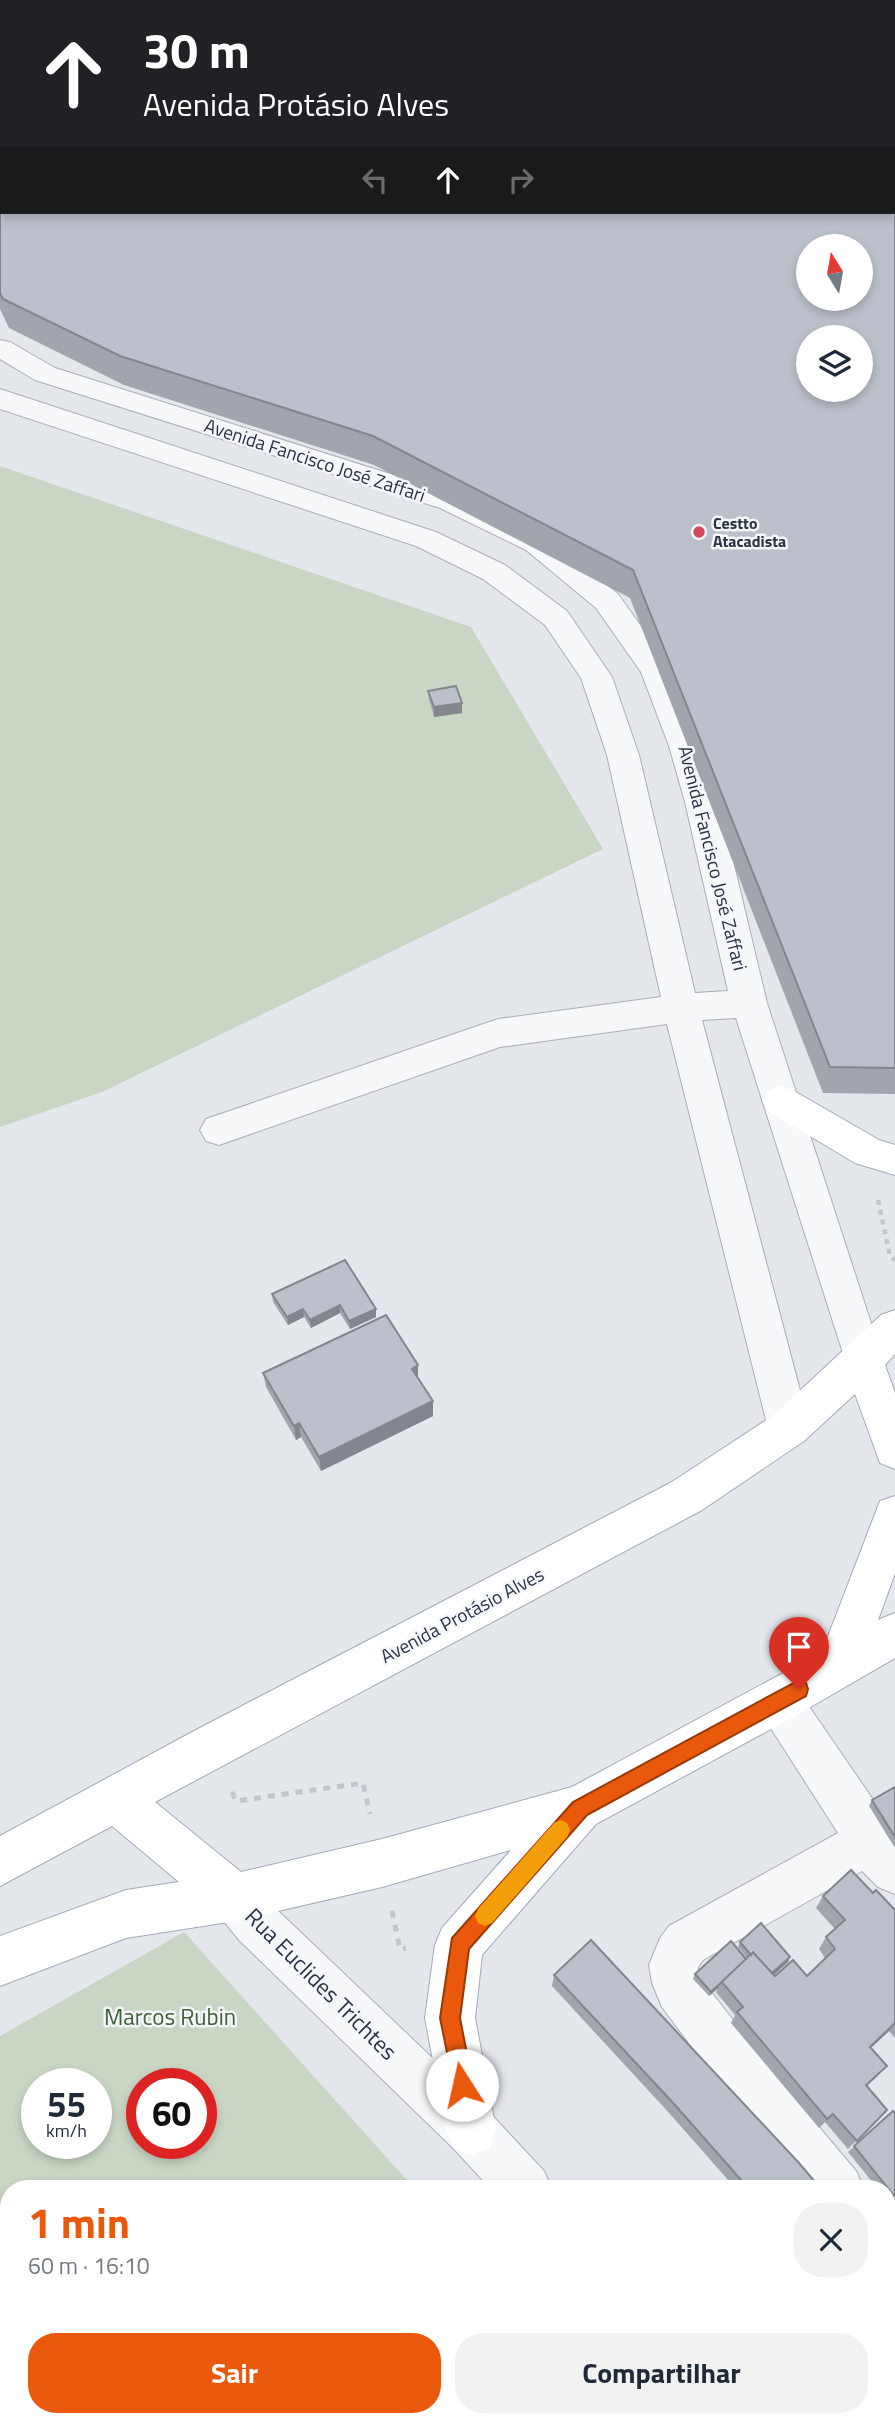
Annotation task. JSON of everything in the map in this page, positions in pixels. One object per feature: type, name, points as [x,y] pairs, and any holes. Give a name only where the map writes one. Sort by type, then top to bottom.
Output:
[{"type":"main road","points":[[780,1101],[881,1156]]},
{"type":"main road","name":"Avenida Protásio Alves","points":[[0,1862],[687,1496],[789,1428],[895,1327]]},
{"type":"main road","points":[[863,1360],[895,1450]]},
{"type":"main road","points":[[839,1666],[895,1515]]},
{"type":"main road","points":[[0,1962],[15,1954],[126,1914],[235,1897],[382,1863],[580,1808],[779,1701],[895,1634]]},
{"type":"main road","points":[[115,1799],[235,1897]]},
{"type":"main road","points":[[471,2130],[450,2018],[459,1945],[580,1808]]},
{"type":"street","name":"Avenida Fancisco José Zaffari","points":[[0,348],[45,374],[307,457],[434,485],[450,502],[536,543],[607,601],[656,670],[698,745],[715,801],[750,1003],[863,1360]]},
{"type":"street","name":"Avenida Fancisco José Zaffari","points":[[0,397],[10,403],[426,539],[494,572],[556,618],[596,677],[623,755],[681,1007],[789,1428]]},
{"type":"street","points":[[307,457],[359,448]]},
{"type":"street","points":[[219,1130],[498,1033],[681,1007],[750,1003]]},
{"type":"street","points":[[779,1701],[883,1855],[686,1943],[676,1956],[672,1973],[679,1990],[763,2100],[830,2180]]},
{"type":"street","name":"Rua Euclides Trichtes","points":[[235,1897],[256,1923],[471,2130],[518,2180]]},
{"type":"path","points":[[881,1156],[890,1256],[895,1260]]},
{"type":"green space","points":[[0,466],[471,627],[603,849],[102,1092],[0,1127]]},
{"type":"green space","name":"Marcos Rubin","points":[[184,1932],[407,2180],[0,2180],[0,2036]]},
{"type":"building","name":"Cestto Atacadista","points":[[0,214],[895,214],[895,1068],[830,1067],[633,570],[373,436],[120,356],[3,299],[0,293]]},
{"type":"building","points":[[456,686],[462,703],[434,707],[428,691]]},
{"type":"building","points":[[345,1260],[376,1309],[349,1321],[340,1305],[310,1320],[303,1309],[287,1317],[272,1294]]},
{"type":"building","points":[[386,1315],[418,1365],[412,1369],[433,1401],[319,1457],[299,1423],[294,1426],[263,1373]]},
{"type":"building","points":[[895,1787],[895,1837],[872,1800]]},
{"type":"building","points":[[851,1870],[873,1893],[876,1890],[895,1910],[895,2023],[870,2047],[887,2066],[866,2085],[887,2110],[857,2141],[833,2114],[827,2119],[737,2012],[743,2007],[721,1981],[753,1952],[775,1976],[793,1960],[807,1976],[835,1949],[826,1937],[845,1920],[823,1896]]},
{"type":"building","points":[[761,1923],[790,1957],[772,1973],[740,1942]]},
{"type":"building","points":[[591,1940],[813,2180],[741,2180],[554,1975]]},
{"type":"building","points":[[731,1941],[746,1959],[711,1992],[695,1974]]},
{"type":"building","points":[[893,2111],[895,2180],[881,2180],[854,2146]]},
{"type":"slow traffic","points":[[485,1916],[561,1830]]},
{"type":"place","name":"Cestto Atacadista","points":[[699,532]]},
{"type":"route","points":[[462,2085],[450,2018],[459,1945],[580,1808],[799,1689]]}]
